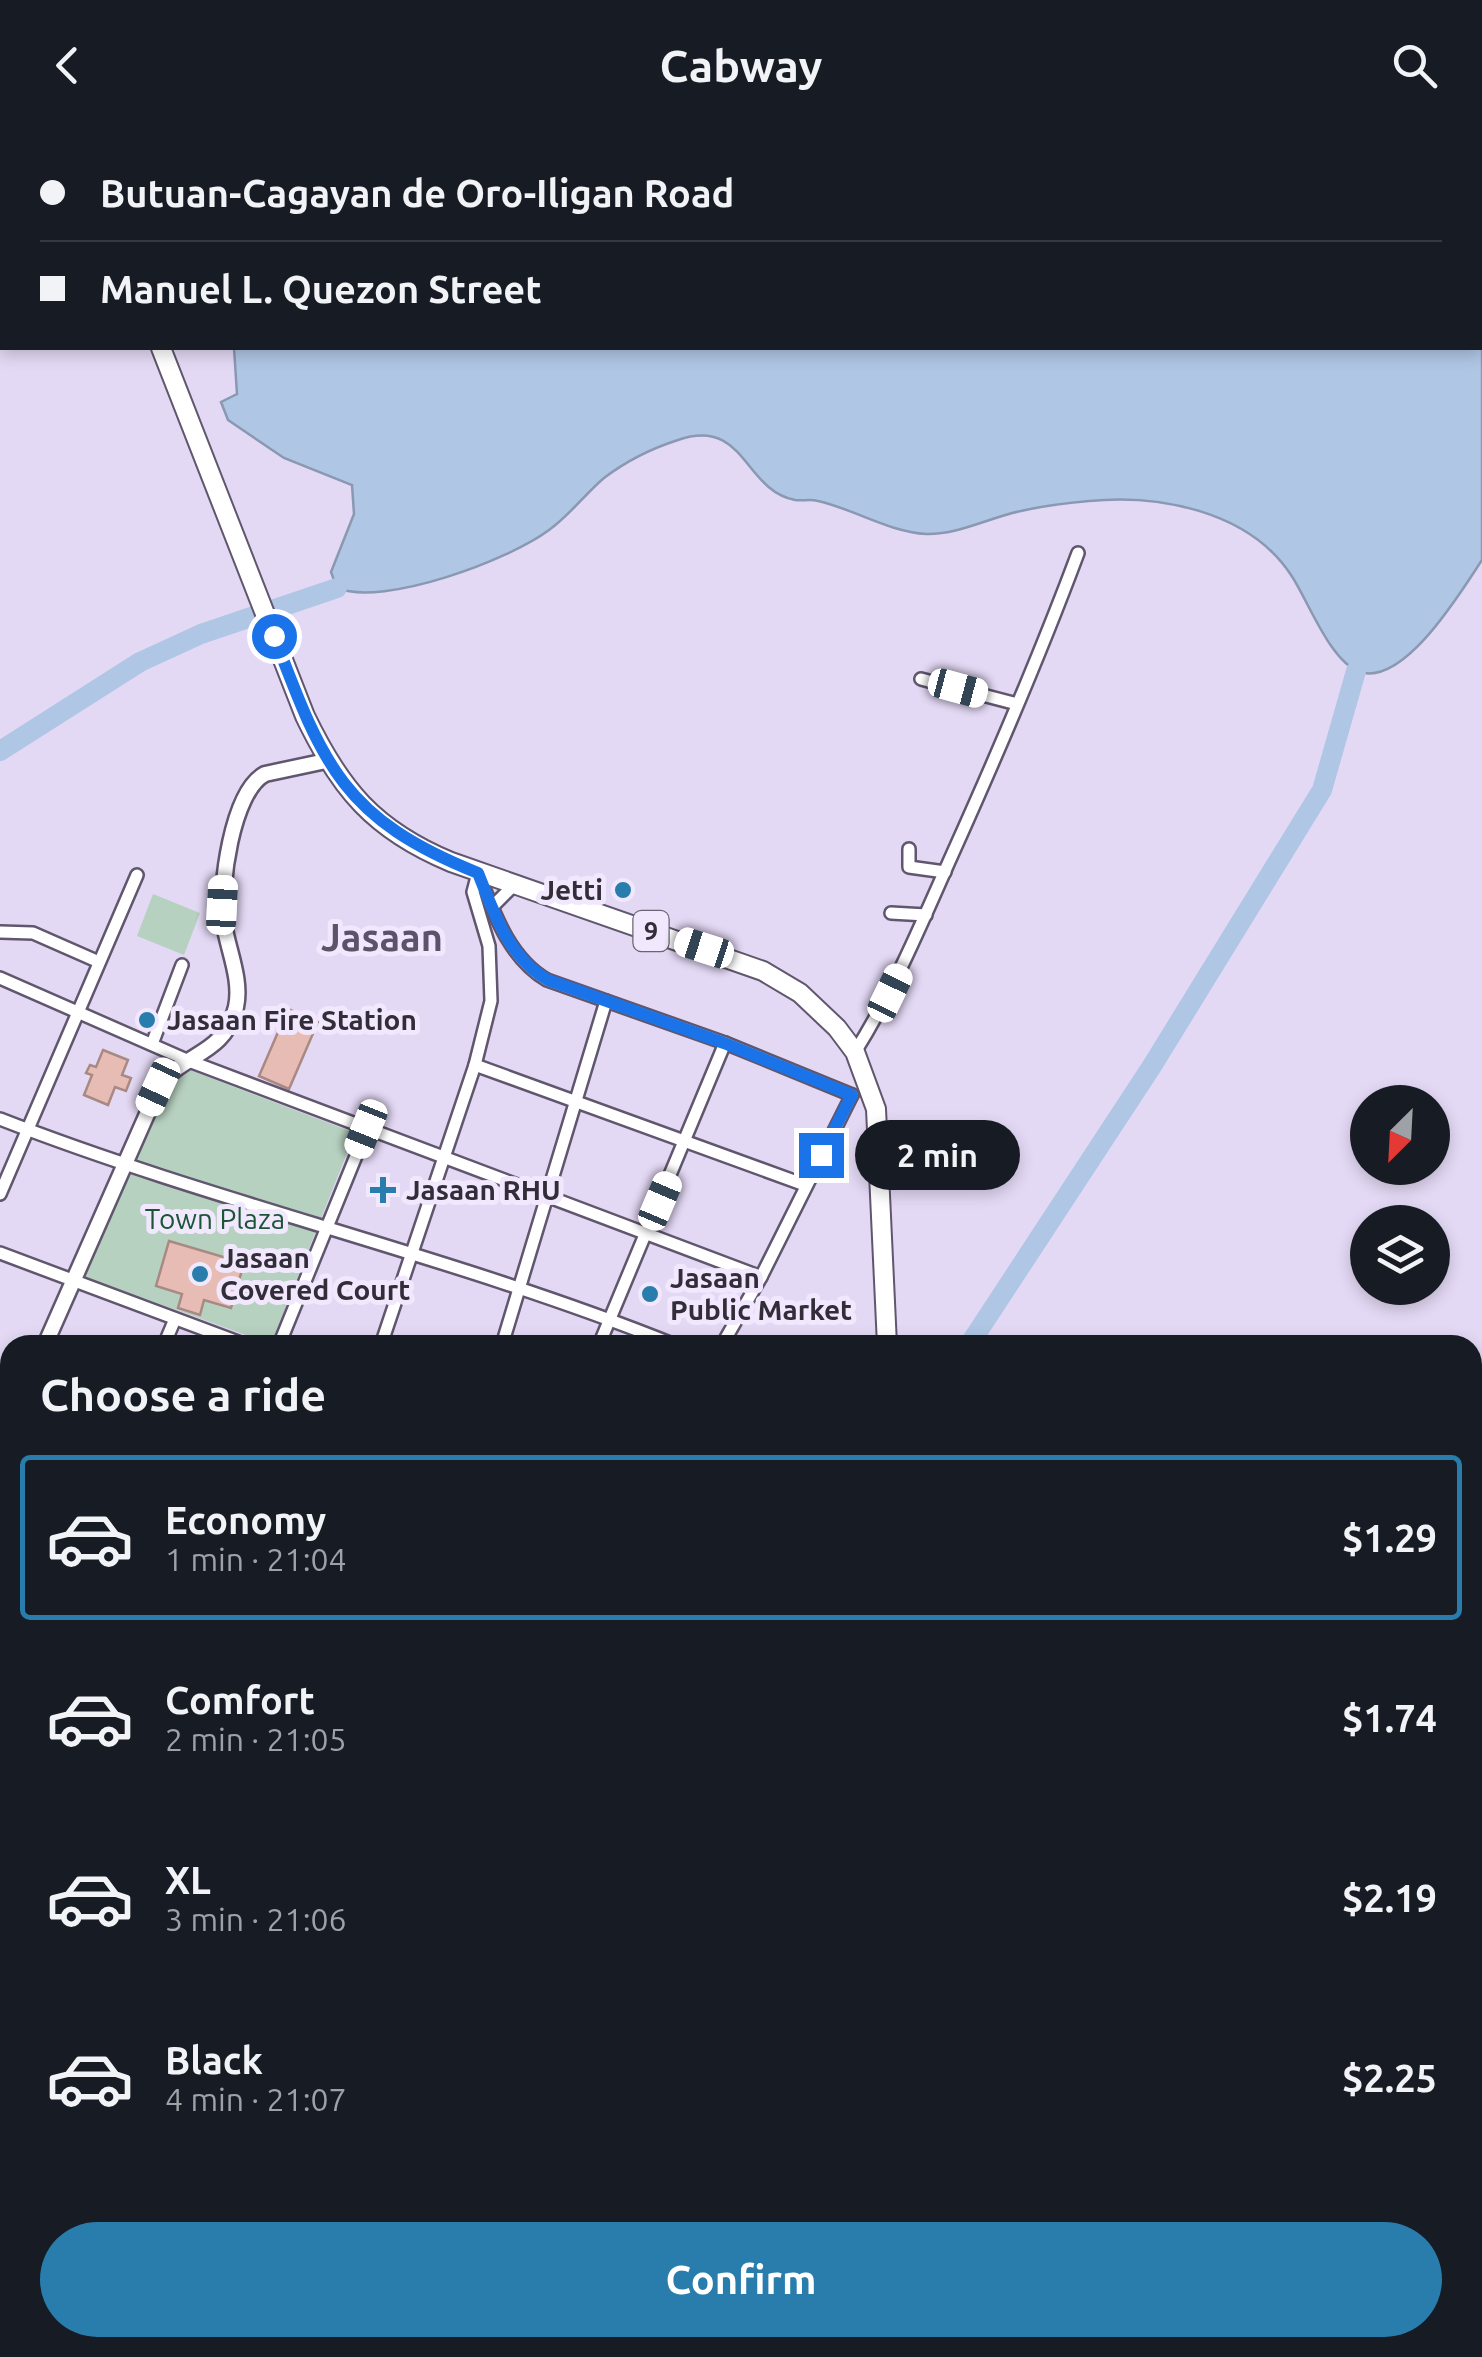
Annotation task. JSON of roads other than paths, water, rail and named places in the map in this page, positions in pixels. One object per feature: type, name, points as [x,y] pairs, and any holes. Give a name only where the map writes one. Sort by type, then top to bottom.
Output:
[{"type":"highway","name":"9","points":[[162,350],[287,669],[326,761],[350,795],[382,825],[437,856],[763,972],[816,1006],[854,1052],[871,1088],[878,1127],[887,1335]]},
{"type":"street","points":[[854,1052],[890,993],[926,915],[1078,553]]},
{"type":"street","points":[[921,679],[1016,704]]},
{"type":"street","points":[[49,1335],[158,1087],[176,1067],[213,1048],[236,1005],[222,905],[245,795],[256,778],[326,761]]},
{"type":"street","points":[[909,848],[909,867],[945,872]]},
{"type":"street","points":[[478,873],[516,954],[532,971],[852,1095]]},
{"type":"street","points":[[385,1335],[476,1065],[492,980],[488,946],[473,892],[478,873]]},
{"type":"street","points":[[0,1194],[137,875]]},
{"type":"street","points":[[492,907],[514,886]]},
{"type":"street","points":[[891,912],[926,915]]},
{"type":"street","points":[[0,932],[33,933],[99,962]]},
{"type":"street","points":[[152,1044],[182,966]]},
{"type":"street","points":[[0,978],[189,1061],[761,1276]]},
{"type":"street","points":[[505,1335],[606,1001]]},
{"type":"street","points":[[603,1335],[724,1043]]},
{"type":"street","points":[[476,1065],[686,1138],[805,1185]]},
{"type":"street","points":[[728,1335],[852,1095],[871,1088]]},
{"type":"street","points":[[0,1120],[122,1165],[328,1225],[649,1335]]},
{"type":"street","points":[[284,1335],[366,1129]]},
{"type":"street","points":[[0,1254],[219,1335]]},
{"type":"street","points":[[168,1335],[175,1319]]},
{"type":"water","points":[[234,350],[1482,350],[1482,560],[1413,651],[1395,665],[1377,672],[1360,672],[1329,644],[1291,575],[1273,553],[1252,535],[1200,511],[1144,501],[1089,501],[1021,511],[950,532],[912,532],[815,500],[795,500],[778,494],[731,446],[718,438],[700,436],[669,443],[630,461],[604,478],[549,530],[506,554],[414,586],[358,592],[337,588],[331,572],[354,514],[352,485],[284,458],[228,420],[221,402],[237,394]]},
{"type":"waterway","points":[[0,751],[140,662],[201,634],[337,588]]},
{"type":"waterway","points":[[976,1335],[1152,1066],[1322,790],[1356,671]]},
{"type":"place","name":"Jetti","points":[[623,890]]},
{"type":"place","name":"Jasaan Fire Station","points":[[147,1020]]},
{"type":"place","name":"Jasaan RHU","points":[[383,1190]]},
{"type":"place","name":"Jasaan Covered Court","points":[[200,1274]]},
{"type":"place","name":"Jasaan Public Market","points":[[650,1294]]},
{"type":"district","name":"Jasaan","points":[[382,938]]},
{"type":"park label","name":"Town Plaza","points":[[215,1219]]}]
